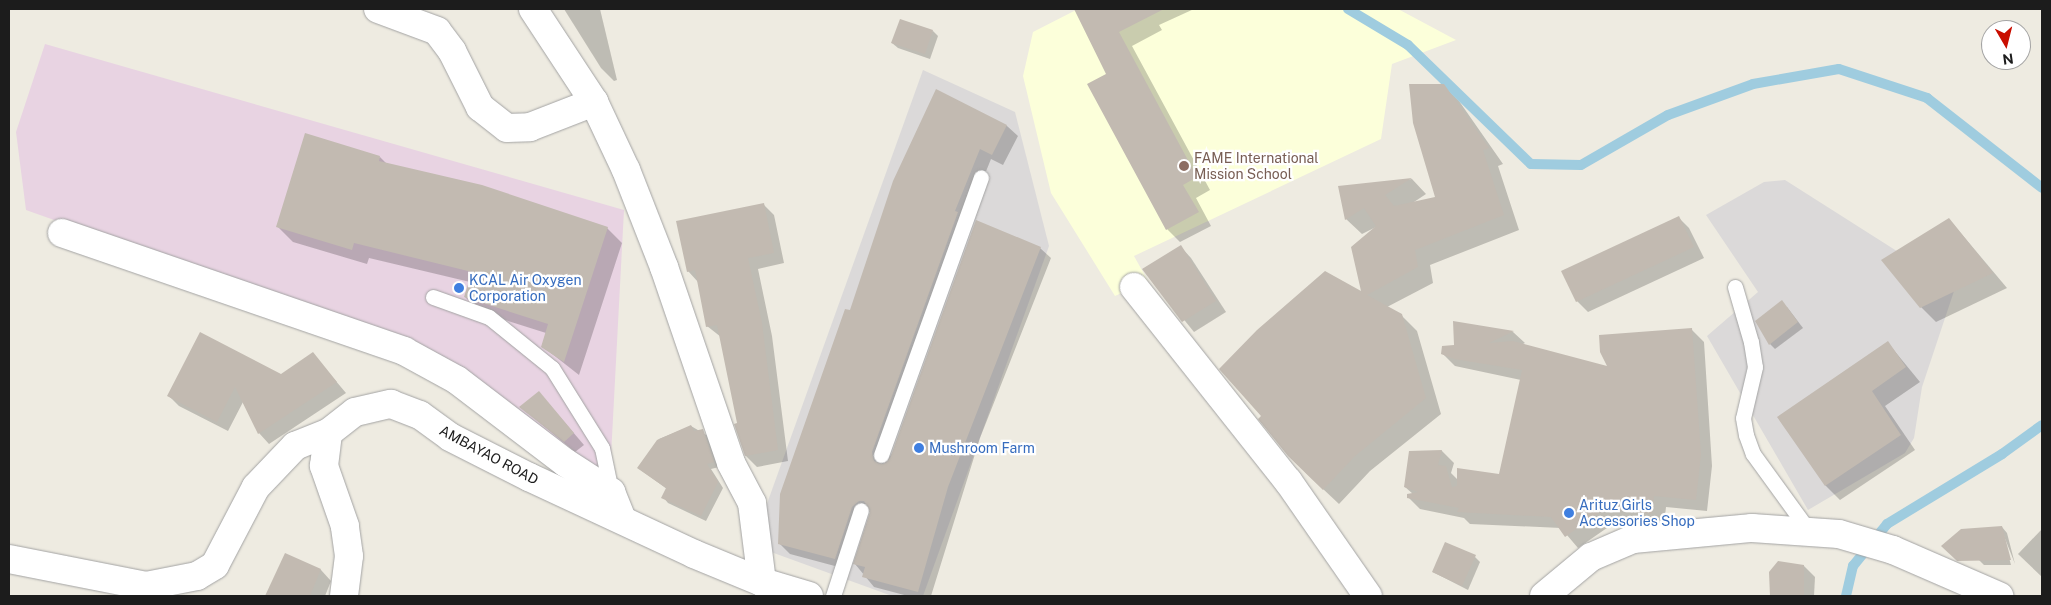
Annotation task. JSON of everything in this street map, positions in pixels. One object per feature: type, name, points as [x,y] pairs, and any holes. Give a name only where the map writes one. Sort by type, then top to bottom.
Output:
[{"type":"street","points":[[378,9],[437,31],[452,51],[480,107],[507,128],[530,127],[594,102]]},
{"type":"street","points":[[532,9],[594,102],[626,170],[664,267],[731,463],[752,503],[762,582]]},
{"type":"street","points":[[62,233],[404,351],[458,380],[566,463],[611,492],[622,519]]},
{"type":"street","points":[[1134,287],[1288,481],[1368,596]]},
{"type":"street","name":"AMBAYAO ROAD","points":[[9,559],[146,586],[197,576],[215,565],[256,487],[295,446],[328,433],[356,412],[391,404],[420,415],[450,437],[529,477],[762,582],[809,596]]},
{"type":"street","points":[[328,433],[324,466],[345,526],[349,556],[344,596]]},
{"type":"street","points":[[1544,596],[1591,557],[1633,539],[1752,528],[1839,534],[1893,550],[1999,596]]},
{"type":"lane","points":[[881,455],[981,177]]},
{"type":"lane","points":[[1735,287],[1751,342],[1755,366],[1743,418],[1746,435],[1754,454],[1809,531]]},
{"type":"lane","points":[[434,298],[489,317],[552,368],[602,448],[611,492]]},
{"type":"lane","points":[[832,596],[862,510]]},
{"type":"shaded area","name":"FAME International Mission School","points":[[1078,9],[1398,9],[1456,40],[1392,64],[1381,139],[1134,256],[1148,281],[1115,296],[1051,193],[1023,76],[1033,32]]},
{"type":"shaded area","points":[[45,44],[624,210],[609,494],[434,355],[26,210],[16,132]]},
{"type":"shaded area","points":[[923,70],[1015,112],[1049,246],[923,596],[892,596],[771,552],[764,512]]},
{"type":"shaded area","points":[[1785,180],[1955,288],[1922,387],[1914,438],[1905,453],[1808,510],[1707,336],[1758,292],[1706,215],[1764,182]]},
{"type":"building","points":[[1074,9],[1164,9],[1119,32],[1197,177],[1183,185],[1199,212],[1166,230],[1087,84],[1106,74]]},
{"type":"building","points":[[900,19],[933,30],[925,54],[891,43]]},
{"type":"building","points":[[1409,84],[1444,84],[1489,148],[1483,150],[1504,215],[1415,250],[1418,267],[1367,295],[1402,314],[1426,398],[1355,456],[1323,490],[1288,456],[1258,419],[1261,416],[1219,369],[1257,330],[1325,271],[1361,291],[1351,247],[1376,226],[1364,208],[1345,220],[1338,186],[1412,178],[1385,195],[1394,206],[1435,197],[1413,123]]},
{"type":"building","points":[[936,89],[1007,125],[992,155],[980,149],[955,211],[958,212],[872,452],[874,461],[883,464],[890,458],[976,220],[1041,247],[948,487],[918,592],[862,577],[865,567],[853,564],[870,512],[864,501],[859,501],[852,507],[835,559],[778,544],[780,494],[845,309],[850,310],[893,181]]},
{"type":"building","points":[[305,133],[380,156],[379,161],[482,185],[608,227],[564,362],[541,347],[548,324],[464,297],[472,272],[354,243],[352,250],[276,227]]},
{"type":"building","points":[[764,203],[774,253],[748,258],[762,323],[778,450],[745,456],[734,424],[737,423],[717,325],[706,327],[695,270],[687,272],[676,221]]},
{"type":"building","points":[[1679,216],[1694,247],[1576,302],[1561,271]]},
{"type":"building","points":[[1949,218],[1993,273],[1920,308],[1881,260]]},
{"type":"building","points":[[1181,245],[1216,301],[1182,322],[1142,269]]},
{"type":"building","points":[[1782,300],[1798,322],[1769,345],[1755,321]]},
{"type":"building","points":[[1453,321],[1514,331],[1489,343],[1513,341],[1607,366],[1600,352],[1599,335],[1692,328],[1701,454],[1696,500],[1654,496],[1652,514],[1605,509],[1565,537],[1551,517],[1457,512],[1459,508],[1407,498],[1407,494],[1418,492],[1404,487],[1409,451],[1442,450],[1438,465],[1446,466],[1452,487],[1457,486],[1457,468],[1499,474],[1522,370],[1454,359],[1441,354],[1442,346],[1454,345]]},
{"type":"building","points":[[200,332],[281,374],[313,352],[337,382],[258,434],[235,387],[217,422],[167,396]]},
{"type":"building","points":[[1888,341],[1906,367],[1872,391],[1901,435],[1825,486],[1777,417]]},
{"type":"building","points":[[539,391],[574,433],[564,442],[519,407]]},
{"type":"building","points":[[691,425],[694,431],[703,429],[714,462],[707,464],[718,482],[701,516],[661,498],[666,488],[637,468],[657,440]]},
{"type":"building","points":[[2002,526],[2011,560],[1957,561],[1941,546],[1961,529]]},
{"type":"building","points":[[1445,542],[1476,555],[1462,586],[1432,572]]},
{"type":"building","points":[[285,553],[321,569],[310,596],[265,596]]},
{"type":"building","points":[[1778,561],[1804,565],[1804,596],[1770,596],[1769,572]]},
{"type":"waterway","points":[[1348,9],[1408,45],[1531,164],[1581,165],[1668,115],[1753,84],[1839,69],[1927,98],[2042,188]]},
{"type":"waterway","points":[[1846,596],[1853,566],[1887,524],[2002,454],[2042,425]]},
{"type":"place","name":"FAME International Mission School","points":[[1184,166]]},
{"type":"place","name":"KCAL Air Oxygen Corporation","points":[[459,288]]},
{"type":"place","name":"Mushroom Farm","points":[[919,448]]},
{"type":"place","name":"Arituz Girls Accessories Shop","points":[[1569,513]]}]
